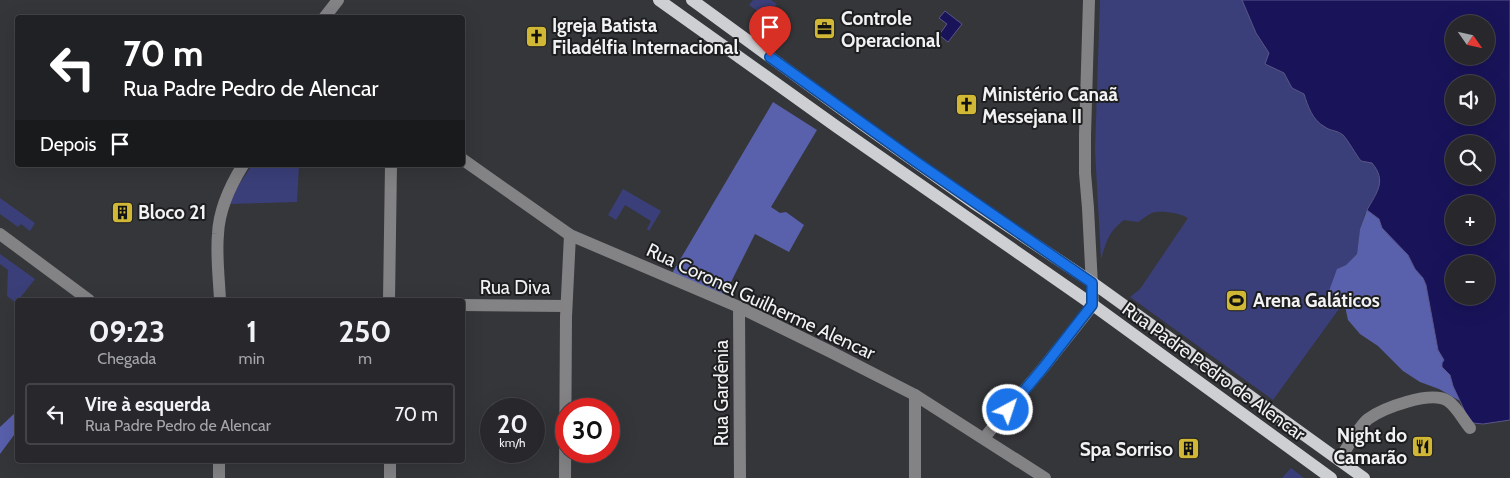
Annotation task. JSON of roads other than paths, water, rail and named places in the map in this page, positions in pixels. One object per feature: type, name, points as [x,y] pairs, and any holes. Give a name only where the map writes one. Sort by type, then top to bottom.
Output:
[{"type":"main road","name":"Rua Padre Pedro de Alencar","points":[[659,0],[836,127],[1092,305],[1331,478]]},
{"type":"main road","name":"Rua Padre Pedro de Alencar","points":[[692,0],[900,151],[1092,283],[1364,478]]},
{"type":"main road","points":[[721,44],[732,29]]},
{"type":"street","points":[[326,15],[338,0]]},
{"type":"street","points":[[984,438],[1043,368],[1092,305],[1085,173],[1090,0]]},
{"type":"street","name":"Rua Coronel Guilherme Alencar","points":[[465,161],[570,235],[739,308],[831,352],[915,395],[1045,478]]},
{"type":"street","points":[[220,298],[218,233],[230,186],[242,167]]},
{"type":"street","points":[[389,298],[391,167]]},
{"type":"street","points":[[0,234],[85,298]]},
{"type":"street","points":[[565,478],[566,306],[570,235]]},
{"type":"street","name":"Rua Diva","points":[[465,305],[566,306]]},
{"type":"street","name":"Rua Gardênia","points":[[739,308],[740,478]]},
{"type":"street","points":[[915,395],[915,478]]},
{"type":"street","points":[[1339,460],[1367,420],[1391,406],[1430,397],[1447,400],[1470,428]]},
{"type":"street","points":[[219,463],[219,478]]},
{"type":"street","points":[[390,463],[390,478]]},
{"type":"place","name":"Controle Operacional","points":[[825,29]]},
{"type":"place","name":"Igreja Batista Filadélfia Internacional","points":[[536,36]]},
{"type":"place","name":"Ministério Canaã Messejana II","points":[[966,105]]},
{"type":"place","name":"Bloco 21","points":[[122,212]]},
{"type":"place","name":"Arena Galáticos","points":[[1237,300]]},
{"type":"place","name":"Night do Camarão","points":[[1423,446]]},
{"type":"place","name":"Spa Sorriso","points":[[1189,449]]}]
